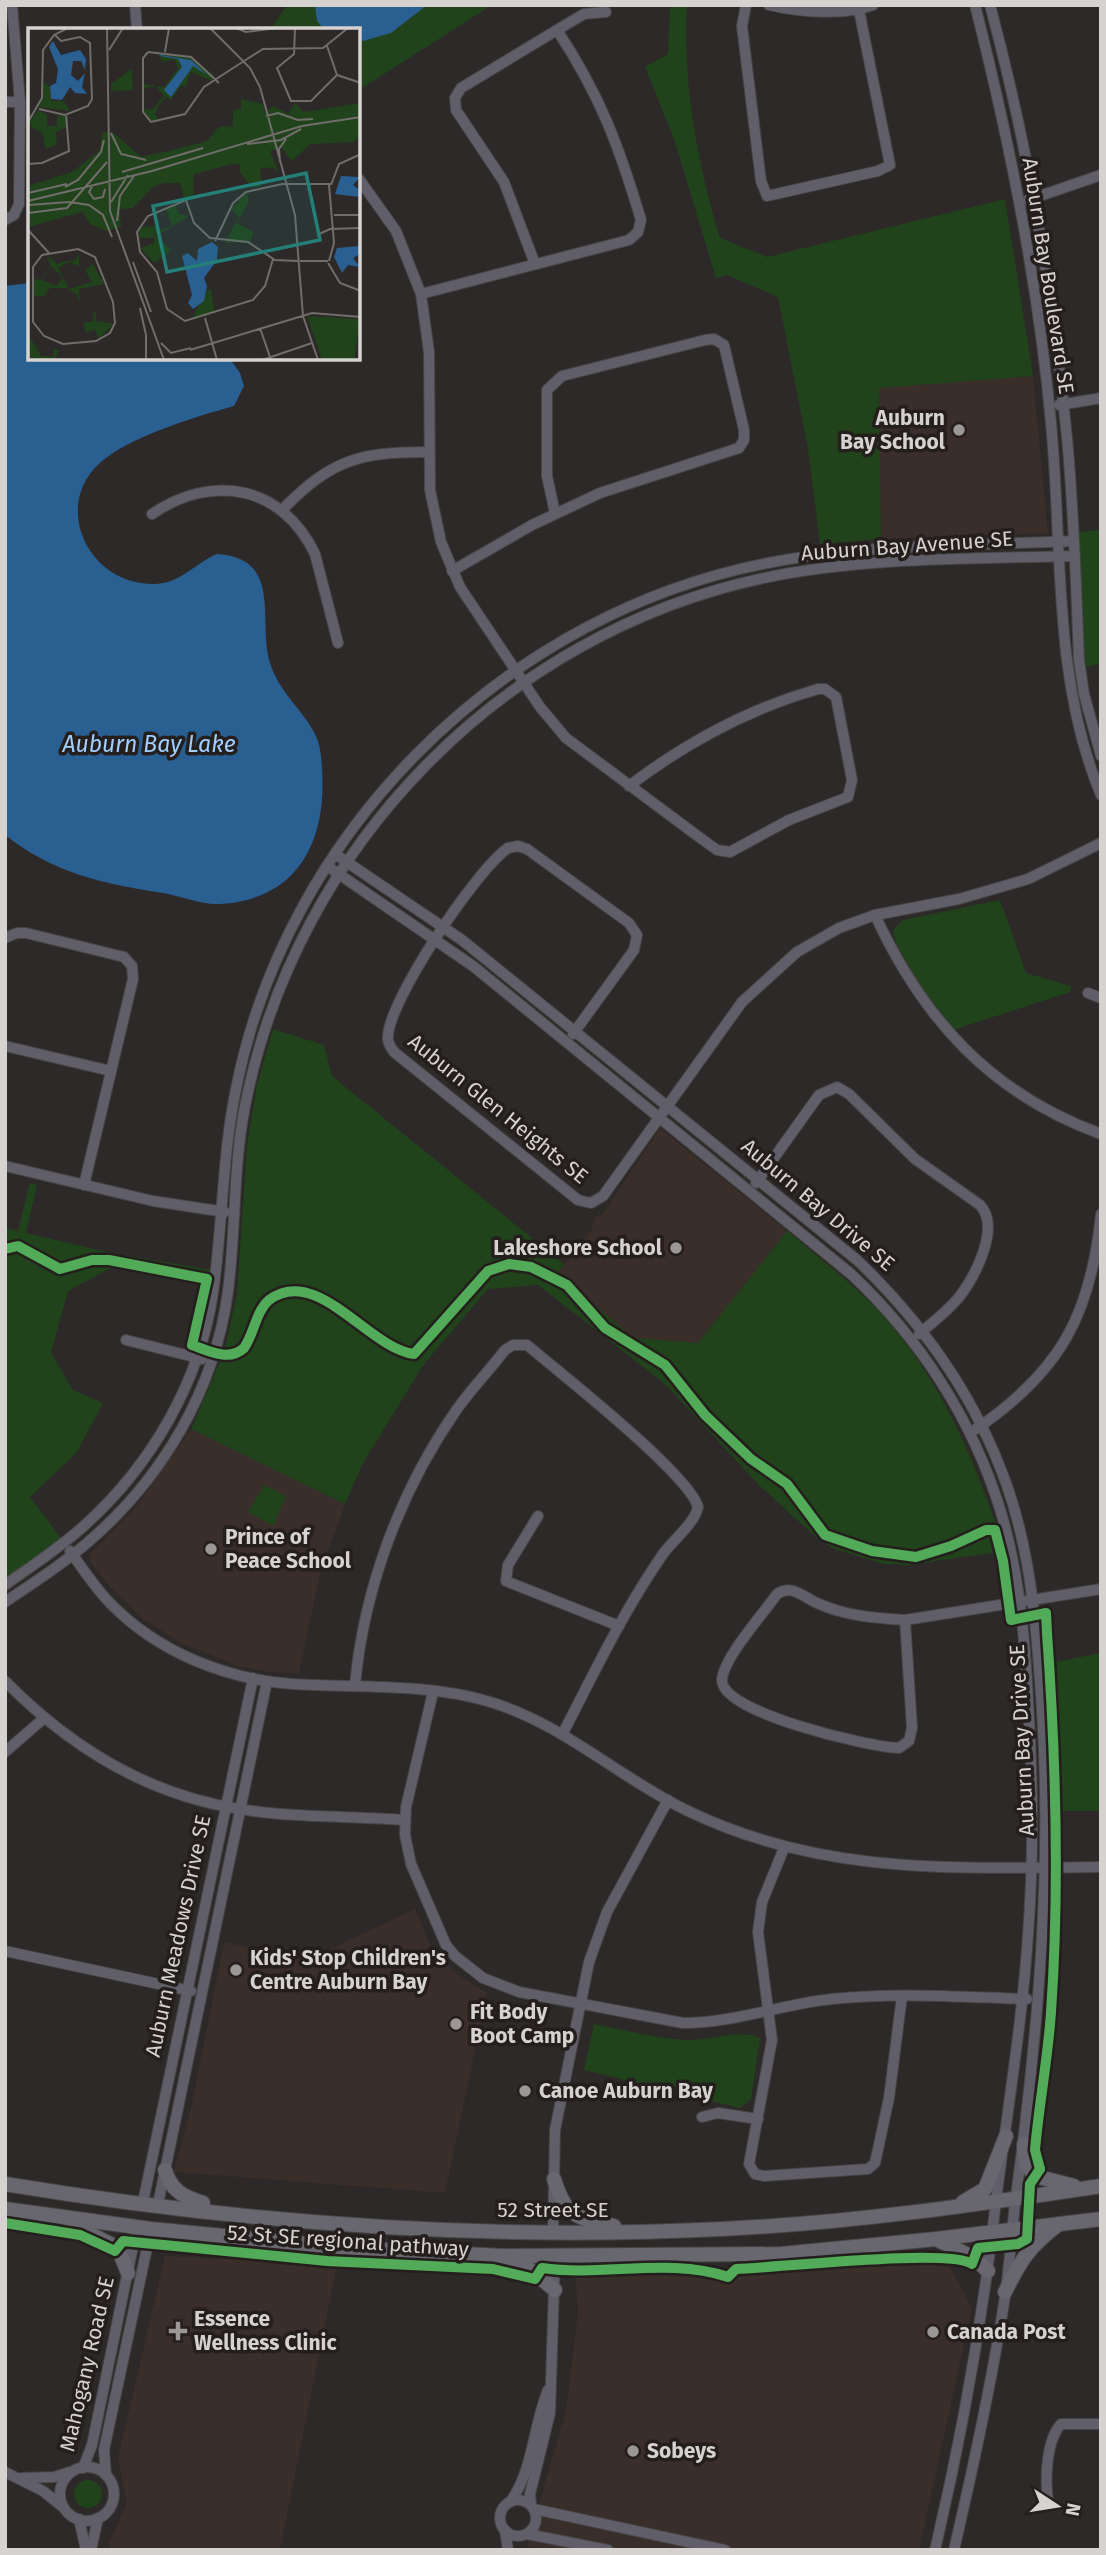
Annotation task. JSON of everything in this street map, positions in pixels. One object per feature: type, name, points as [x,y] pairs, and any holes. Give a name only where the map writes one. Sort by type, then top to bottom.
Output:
[{"type":"main road","points":[[954,2207],[985,2189],[1006,2136]]},
{"type":"main road","points":[[1024,2144],[1026,2165],[1034,2176],[1093,2187]]},
{"type":"main road","points":[[165,2170],[170,2185],[179,2193],[231,2213]]},
{"type":"main road","points":[[554,2179],[561,2202],[570,2213],[632,2230]]},
{"type":"main road","name":"52 Street SE","points":[[5,2184],[231,2213],[387,2227],[553,2232],[721,2229],[954,2207],[1093,2187]]},
{"type":"main road","points":[[142,2202],[144,2228]]},
{"type":"main road","points":[[144,2228],[158,2204]]},
{"type":"main road","points":[[5,2208],[144,2228],[349,2248],[502,2256],[781,2254],[1101,2219]]},
{"type":"main road","points":[[51,2215],[118,2248],[128,2273]]},
{"type":"main road","points":[[1006,2292],[1020,2260],[1032,2244],[1060,2224]]},
{"type":"main road","points":[[553,2232],[555,2255]]},
{"type":"main road","points":[[936,2239],[974,2258],[988,2271]]},
{"type":"main road","points":[[502,2256],[528,2268],[555,2290]]},
{"type":"street","points":[[5,220],[14,215],[19,204],[20,102],[12,5]]},
{"type":"street","points":[[135,5],[137,28]]},
{"type":"street","points":[[746,5],[741,26],[761,181],[767,196],[878,171],[890,164],[859,10]]},
{"type":"street","points":[[769,5],[818,10],[859,10],[873,5]]},
{"type":"street","name":"Auburn Bay Boulevard SE","points":[[975,5],[1020,203],[1049,407],[1066,662],[1077,728],[1101,795]]},
{"type":"street","name":"Auburn Bay Boulevard SE","points":[[990,5],[1033,198],[1063,405],[1075,556],[1079,660],[1096,723],[1101,756]]},
{"type":"street","points":[[535,264],[504,182],[456,110],[455,98],[461,88],[584,14],[606,12]]},
{"type":"street","points":[[421,294],[629,240],[640,227],[618,145],[606,112],[557,30]]},
{"type":"street","points":[[5,102],[20,102]]},
{"type":"street","points":[[1020,203],[1101,174]]},
{"type":"street","points":[[360,180],[396,231],[421,294],[429,352],[428,452],[434,516],[452,571],[477,615],[566,738],[629,786],[717,850],[726,853],[789,820],[848,797],[852,780],[839,703],[831,692],[818,689],[757,709],[696,739],[629,786]]},
{"type":"street","points":[[452,571],[555,513],[631,481],[739,448],[744,430],[724,345],[717,340],[705,340],[562,376],[552,382],[547,390],[546,454],[555,513]]},
{"type":"street","points":[[1049,407],[1101,398]]},
{"type":"street","points":[[282,510],[320,475],[348,461],[392,452],[428,452]]},
{"type":"street","points":[[152,514],[186,494],[217,489],[248,495],[282,510],[309,541],[315,554],[338,642]]},
{"type":"street","name":"Auburn Bay Avenue SE","points":[[5,1585],[64,1544],[108,1502],[142,1461],[172,1415],[197,1358],[213,1291],[225,1149],[237,1081],[250,1034],[288,937],[327,866],[373,802],[427,743],[515,670],[607,617],[671,590],[737,570],[805,556],[851,551],[1074,541]]},
{"type":"street","name":"Auburn Bay Avenue SE","points":[[5,1602],[72,1555],[103,1528],[161,1462],[197,1401],[212,1361],[228,1290],[244,1110],[261,1040],[300,942],[339,873],[390,804],[425,765],[469,724],[523,682],[581,647],[651,613],[765,578],[841,567],[1075,556]]},
{"type":"street","points":[[1077,728],[1096,723]]},
{"type":"street","points":[[659,1117],[743,1002],[775,968],[815,940],[875,915],[996,890],[1056,867],[1101,843]]},
{"type":"street","points":[[435,938],[503,851],[519,846],[629,923],[637,935],[634,950],[567,1042]]},
{"type":"street","name":"Auburn Bay Drive SE","points":[[335,854],[443,926],[857,1260],[923,1331],[955,1377],[982,1425],[1015,1510],[1034,1601],[1048,1796],[1040,2000],[1006,2292],[954,2550]]},
{"type":"street","name":"Auburn Bay Drive SE","points":[[327,866],[435,938],[851,1274],[912,1340],[930,1365],[970,1433],[1005,1527],[1020,1604],[1033,1795],[1022,1999],[988,2271],[956,2455],[935,2550]]},
{"type":"street","points":[[875,915],[915,990],[965,1051],[1020,1094],[1059,1117],[1101,1134]]},
{"type":"street","points":[[5,938],[26,933],[129,961],[133,979],[84,1185]]},
{"type":"street","name":"Auburn Glen Heights SE","points":[[435,938],[389,1028],[388,1043],[394,1052],[485,1126],[578,1200],[591,1203],[603,1196],[659,1117]]},
{"type":"street","points":[[1088,993],[1101,998]]},
{"type":"street","points":[[5,1046],[111,1072]]},
{"type":"street","points":[[750,1191],[820,1095],[836,1087],[849,1094],[915,1159],[980,1205],[986,1212],[988,1223],[978,1264],[954,1303],[912,1340]]},
{"type":"street","points":[[5,1166],[84,1185],[233,1213]]},
{"type":"street","points":[[970,1433],[1027,1390],[1048,1367],[1074,1324],[1092,1278],[1101,1213]]},
{"type":"street","points":[[126,1340],[212,1361]]},
{"type":"street","points":[[355,1685],[358,1653],[373,1584],[396,1521],[417,1476],[456,1410],[505,1350],[513,1345],[527,1345],[628,1430],[697,1504],[696,1514],[662,1556],[619,1626],[563,1733]]},
{"type":"street","points":[[538,1516],[506,1569],[506,1581],[619,1626]]},
{"type":"street","points":[[64,1544],[95,1587],[136,1627],[191,1659],[268,1681],[433,1692],[487,1701],[521,1713],[563,1733],[668,1800],[733,1831],[784,1848],[892,1866],[1101,1867]]},
{"type":"street","points":[[905,1620],[912,1728],[909,1741],[904,1746],[895,1748],[859,1743],[806,1729],[748,1706],[725,1691],[723,1678],[726,1667],[777,1594],[783,1590],[797,1591],[815,1602],[855,1615],[905,1620],[1020,1604],[1101,1589]]},
{"type":"street","name":"Auburn Meadows Drive SE","points":[[142,2202],[253,1678]]},
{"type":"street","points":[[5,1681],[43,1719],[117,1767],[177,1793],[241,1810],[405,1820]]},
{"type":"street","name":"Auburn Meadows Drive SE","points":[[158,2204],[268,1681]]},
{"type":"street","points":[[433,1692],[405,1820],[411,1864],[437,1928],[455,1956],[494,1984],[580,2005],[683,2023],[709,2023],[830,1999],[902,1997],[1040,2000]]},
{"type":"street","points":[[5,1752],[43,1719]]},
{"type":"street","points":[[553,2232],[555,2130],[595,1941],[607,1912],[668,1800]]},
{"type":"street","points":[[784,1848],[762,1902],[758,1932],[769,2012],[771,2052],[749,2164],[755,2174],[764,2176],[868,2169],[875,2163],[888,2098],[902,1997]]},
{"type":"street","points":[[5,1951],[201,1993]]},
{"type":"street","points":[[702,2117],[718,2113],[758,2119]]},
{"type":"street","name":"Mahogany Road SE","points":[[79,2469],[92,2445],[128,2273],[144,2228]]},
{"type":"street","name":"Mahogany Road SE","points":[[106,2475],[104,2451],[144,2228]]},
{"type":"street","points":[[514,2550],[535,2525],[530,2494],[550,2413],[555,2255]]},
{"type":"street","points":[[508,2550],[501,2516],[520,2489],[539,2411],[550,2385]]},
{"type":"street","points":[[1048,2501],[1045,2483],[1055,2431],[1061,2424],[1101,2424]]},
{"type":"street","points":[[18,2478],[54,2477],[79,2469],[95,2468],[106,2475],[113,2485],[113,2501],[98,2518],[88,2550]]},
{"type":"street","points":[[79,2469],[62,2487],[62,2502],[74,2517],[88,2550]]},
{"type":"street","points":[[5,2472],[50,2495],[74,2517],[98,2518]]},
{"type":"street","points":[[510,2502],[521,2500],[532,2507],[725,2550]]},
{"type":"street","points":[[505,2530],[514,2535],[526,2534],[608,2550]]},
{"type":"street","points":[[928,2550],[938,2535]]},
{"type":"shaded area","name":"Auburn Bay School","points":[[1033,376],[1048,533],[881,539],[879,387]]},
{"type":"shaded area","name":"Lakeshore School","points":[[660,1128],[787,1231],[698,1343],[634,1338],[557,1274],[592,1229],[594,1217],[601,1215],[609,1205]]},
{"type":"shaded area","name":"Prince of Peace School","points":[[191,1429],[345,1504],[320,1574],[299,1673],[268,1672],[238,1666],[181,1643],[143,1619],[115,1592],[90,1562],[90,1554],[136,1507]]},
{"type":"shaded area","points":[[415,1909],[430,1945],[443,1962],[487,1993],[445,2193],[174,2172],[192,2103],[224,1942],[307,1960]]},
{"type":"shaded area","points":[[165,2256],[337,2264],[280,2550],[110,2550],[109,2542],[127,2503],[118,2458]]},
{"type":"shaded area","points":[[946,2259],[972,2308],[919,2550],[544,2550],[527,2546],[566,2411],[578,2312],[575,2272],[777,2270]]},
{"type":"green space","points":[[287,5],[492,5],[360,89],[360,28],[271,28]]},
{"type":"green space","points":[[670,5],[687,5],[687,64],[693,123],[720,238],[767,257],[1005,199],[1033,376],[879,388],[881,539],[820,544],[808,449],[778,297],[727,275],[716,278],[675,142],[645,67],[668,54]]},
{"type":"green space","points":[[1101,530],[1101,664],[1085,667],[1079,532]]},
{"type":"green space","points":[[1000,900],[1026,973],[1071,986],[1070,992],[953,1030],[909,970],[896,944],[893,930],[903,920]]},
{"type":"green space","points":[[273,1029],[324,1045],[332,1076],[564,1264],[557,1274],[634,1338],[698,1343],[787,1231],[872,1304],[917,1359],[968,1451],[1005,1551],[908,1565],[883,1564],[832,1548],[816,1537],[760,1486],[665,1384],[538,1285],[488,1289],[424,1364],[363,1463],[345,1504],[191,1429],[224,1352],[237,1295],[247,1145],[257,1085]]},
{"type":"green space","points":[[30,1183],[37,1185],[26,1233],[111,1253],[211,1270],[209,1285],[111,1268],[68,1291],[51,1353],[73,1390],[103,1403],[77,1452],[30,1497],[61,1538],[5,1579],[5,1228],[18,1231]]},
{"type":"green space","points":[[264,1485],[286,1496],[273,1526],[248,1512]]},
{"type":"green space","points":[[1101,1653],[1101,1811],[1052,1811],[1045,1664]]},
{"type":"green space","points":[[594,2024],[686,2040],[742,2034],[760,2038],[751,2099],[740,2108],[584,2070]]},
{"type":"green space","points":[[88,2480],[98,2484],[102,2494],[98,2504],[88,2508],[78,2504],[74,2494],[78,2484]]},
{"type":"water","points":[[315,5],[427,5],[391,33],[363,41],[360,40],[360,28],[322,27],[317,21]]},
{"type":"water","name":"Auburn Bay Lake","points":[[28,283],[28,360],[231,360],[240,373],[244,386],[234,406],[150,434],[106,458],[89,476],[80,496],[78,518],[83,538],[95,557],[111,572],[132,581],[165,583],[217,554],[238,558],[252,567],[260,579],[270,663],[281,687],[317,738],[323,777],[322,805],[317,830],[308,853],[294,873],[275,888],[250,899],[220,904],[206,903],[100,881],[42,859],[5,835],[5,286]]},
{"type":"cycle path","points":[[5,1249],[18,1246],[60,1269],[92,1260],[109,1260],[207,1279],[192,1345],[225,1355],[244,1348],[265,1305],[269,1300],[287,1292],[306,1293],[324,1300],[397,1349],[414,1354],[488,1271],[509,1264],[531,1267],[567,1285],[605,1328],[665,1365],[705,1415],[751,1459],[787,1484],[825,1535],[872,1551],[916,1557],[951,1546],[986,1530],[995,1530],[1003,1561],[1011,1620],[1046,1613],[1055,1775],[1056,1870],[1051,2012],[1035,2150],[1040,2169]]},
{"type":"cycle path","name":"52 St SE regional pathway","points":[[5,2223],[80,2235],[115,2251],[123,2241],[327,2261],[493,2269],[535,2279],[542,2268],[683,2268],[728,2277],[736,2269],[860,2260],[931,2258],[972,2264],[978,2248],[1018,2244],[1027,2239],[1030,2184],[1040,2169]]},
{"type":"place","name":"Auburn Bay School","points":[[959,430]]},
{"type":"place","name":"Lakeshore School","points":[[676,1248]]},
{"type":"place","name":"Prince of Peace School","points":[[211,1549]]},
{"type":"place","name":"Kids' Stop Children's Centre Auburn Bay","points":[[236,1970]]},
{"type":"place","name":"Fit Body Boot Camp","points":[[456,2024]]},
{"type":"place","name":"Canoe Auburn Bay","points":[[525,2091]]},
{"type":"place","name":"Essence Wellness Clinic","points":[[178,2331]]},
{"type":"place","name":"Canada Post","points":[[933,2332]]},
{"type":"place","name":"Sobeys","points":[[633,2451]]}]
